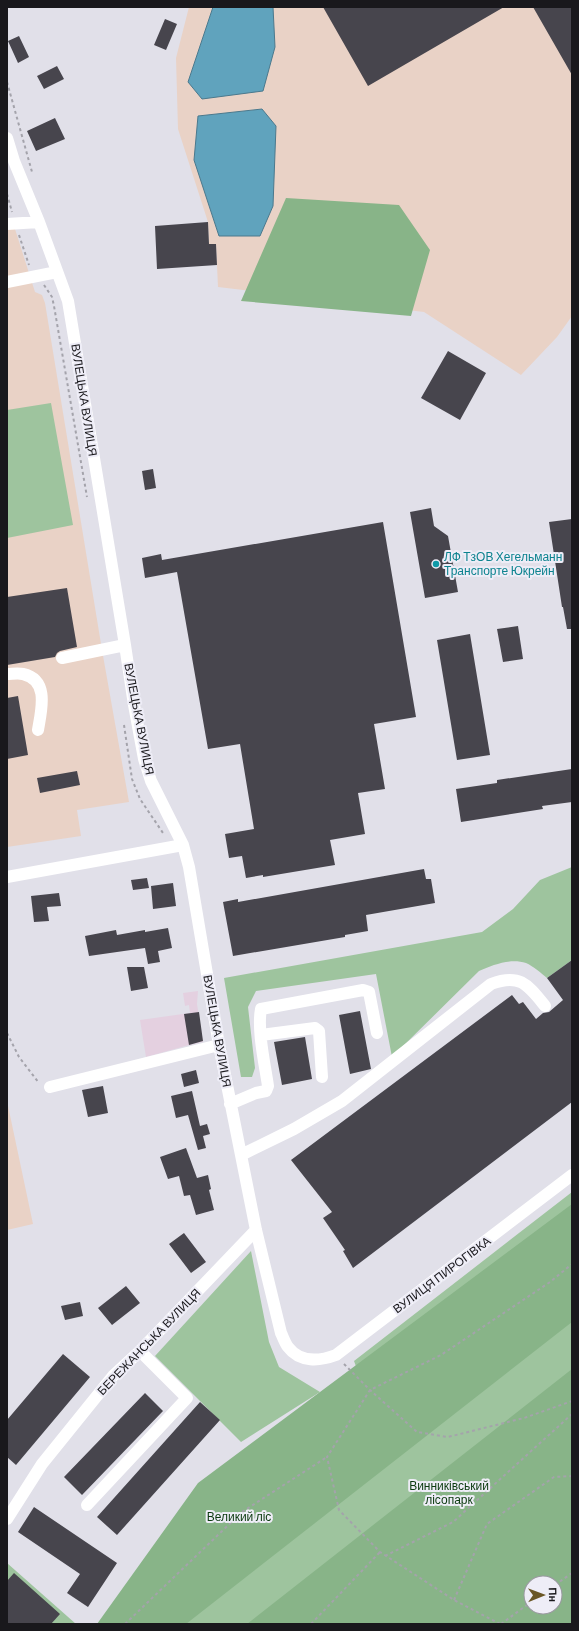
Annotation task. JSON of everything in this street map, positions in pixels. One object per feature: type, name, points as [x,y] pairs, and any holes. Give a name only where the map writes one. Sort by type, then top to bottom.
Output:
[{"type":"street","name":"ВУЛЕЦЬКА ВУЛИЦЯ","points":[[7,138],[14,161],[39,222],[68,301],[144,759],[151,781],[193,887],[230,1104],[256,1230],[281,1333],[288,1347],[305,1359]]},
{"type":"street","points":[[11,223],[39,222]]},
{"type":"street","points":[[7,282],[57,272]]},
{"type":"street","points":[[62,658],[125,645]]},
{"type":"street","points":[[7,674],[23,674],[38,684],[42,690],[42,708],[38,730]]},
{"type":"street","points":[[7,876],[178,846]]},
{"type":"street","points":[[241,1155],[294,1129],[342,1101],[491,984],[516,979],[531,988],[545,1006]]},
{"type":"street","points":[[230,1104],[256,1093],[266,1091],[268,1086],[261,1035],[261,1009],[363,990],[369,992],[377,1033]]},
{"type":"street","points":[[261,1035],[315,1028],[319,1030],[322,1077]]},
{"type":"street","points":[[45,1085],[219,1045]]},
{"type":"street","name":"ВУЛИЦЯ ПИРОГІВКА","points":[[305,1359],[316,1360],[336,1356],[572,1175]]},
{"type":"street","name":"БЕРЕЖАНСЬКА ВУЛИЦЯ","points":[[7,1519],[42,1464],[113,1376],[140,1351],[256,1230]]},
{"type":"street","points":[[87,1505],[187,1398],[140,1351]]},
{"type":"path","points":[[7,82],[32,172]]},
{"type":"path","points":[[7,194],[11,223],[29,267],[31,269],[37,269],[46,289],[52,297],[88,501]]},
{"type":"path","points":[[124,725],[132,778],[143,804],[178,846]]},
{"type":"path","points":[[7,1033],[19,1058],[45,1085]]},
{"type":"path","points":[[125,1624],[242,1512],[327,1457],[370,1390],[441,1355],[550,1282],[572,1264]]},
{"type":"path","points":[[336,1356],[370,1390],[417,1432],[448,1437],[524,1418],[572,1401]]},
{"type":"path","points":[[385,1556],[453,1522],[572,1414]]},
{"type":"path","points":[[327,1457],[339,1510],[385,1556],[454,1600],[500,1624],[523,1608]]},
{"type":"path","points":[[454,1600],[486,1524],[554,1477],[572,1476]]},
{"type":"path","points":[[311,1624],[380,1552]]},
{"type":"path","points":[[563,1579],[572,1573]]},
{"type":"shaded area","points":[[189,7],[572,7],[572,316],[557,337],[521,375],[424,312],[218,287],[216,244],[209,244],[208,222],[178,129],[176,58]]},
{"type":"shaded area","points":[[7,229],[15,229],[35,292],[42,295],[45,303],[102,650],[129,802],[77,810],[81,836],[7,847]]},
{"type":"shaded area","points":[[198,991],[197,1004],[203,1042],[146,1057],[140,1020],[190,1013],[189,1005],[185,1006],[183,993]]},
{"type":"shaded area","points":[[7,1101],[33,1224],[7,1230]]},
{"type":"green space","points":[[286,198],[399,205],[430,250],[411,316],[241,301]]},
{"type":"green space","points":[[51,403],[73,525],[7,538],[7,410]]},
{"type":"green space","points":[[572,867],[572,960],[547,978],[526,963],[514,961],[502,963],[479,971],[392,1057],[376,974],[256,991],[248,1007],[255,1068],[252,1077],[241,1077],[224,978],[482,932],[513,909],[540,880]]},
{"type":"green space","name":"Винниківський лісопарк","points":[[572,1192],[572,1624],[136,1624],[366,1393],[354,1361]]},
{"type":"green space","name":"Великий ліс","points":[[572,1204],[572,1322],[186,1624],[97,1624],[198,1483]]},
{"type":"green space","points":[[251,1251],[269,1342],[279,1367],[320,1392],[241,1442],[155,1356]]},
{"type":"green space","points":[[572,1369],[572,1624],[247,1624]]},
{"type":"green space","points":[[7,1563],[76,1624],[18,1624],[7,1614]]},
{"type":"water","points":[[213,7],[273,7],[275,47],[263,91],[202,99],[188,82]]},
{"type":"water","points":[[262,109],[276,126],[273,206],[260,236],[219,236],[194,160],[198,116]]},
{"type":"building","points":[[323,7],[504,7],[368,86]]},
{"type":"building","points":[[533,7],[572,7],[572,75]]},
{"type":"building","points":[[165,19],[177,24],[166,50],[154,45]]},
{"type":"building","points":[[19,36],[29,57],[18,63],[8,41]]},
{"type":"building","points":[[57,66],[64,79],[44,89],[37,76]]},
{"type":"building","points":[[55,118],[65,139],[36,151],[27,131]]},
{"type":"building","points":[[208,222],[209,244],[216,244],[217,265],[157,269],[155,226]]},
{"type":"building","points":[[448,351],[486,373],[460,420],[421,398]]},
{"type":"building","points":[[153,469],[156,488],[145,490],[142,471]]},
{"type":"building","name":"ЛФ ТзОВ Хегельманн Транспорте Юкрейн","points":[[431,508],[434,526],[448,536],[458,592],[425,598],[410,512]]},
{"type":"building","points":[[572,519],[572,629],[567,629],[562,607],[549,522]]},
{"type":"building","points":[[383,522],[416,717],[374,724],[385,789],[358,793],[365,834],[330,840],[335,865],[263,877],[263,875],[246,878],[242,856],[229,858],[225,834],[254,829],[240,744],[208,749],[177,572],[145,578],[142,558],[161,554],[162,560]]},
{"type":"building","points":[[67,588],[77,647],[60,651],[55,657],[7,665],[7,597]]},
{"type":"building","points":[[518,626],[523,659],[503,662],[497,629]]},
{"type":"building","points":[[470,634],[490,755],[457,760],[437,640]]},
{"type":"building","points":[[18,696],[28,755],[7,759],[7,698]]},
{"type":"building","points":[[572,769],[572,802],[542,806],[543,809],[461,822],[456,789],[497,783],[497,780]]},
{"type":"building","points":[[77,771],[80,785],[40,793],[37,778]]},
{"type":"building","points":[[424,869],[426,879],[431,879],[435,903],[366,915],[368,931],[345,935],[345,937],[233,956],[223,902],[238,899],[238,902]]},
{"type":"building","points":[[147,878],[149,888],[133,890],[131,880]]},
{"type":"building","points":[[173,883],[176,906],[153,909],[151,886]]},
{"type":"building","points":[[59,893],[61,906],[47,907],[49,921],[34,922],[31,896]]},
{"type":"building","points":[[168,928],[172,948],[158,951],[160,962],[148,964],[145,948],[89,956],[85,936],[116,930],[117,935]]},
{"type":"building","points":[[572,960],[572,1102],[353,1268],[343,1251],[345,1250],[323,1218],[332,1212],[291,1160],[512,995],[519,1004],[523,1002],[536,1019],[543,1013],[549,1012],[563,1000],[547,978]]},
{"type":"building","points":[[127,967],[144,967],[148,988],[131,991]]},
{"type":"building","points":[[360,1011],[371,1069],[350,1074],[339,1015]]},
{"type":"building","points":[[199,1012],[203,1041],[189,1045],[184,1014]]},
{"type":"building","points":[[305,1037],[312,1079],[282,1085],[274,1042]]},
{"type":"building","points":[[196,1070],[199,1083],[184,1087],[181,1074]]},
{"type":"building","points":[[103,1086],[108,1113],[88,1117],[82,1090]]},
{"type":"building","points":[[192,1091],[200,1126],[207,1124],[210,1134],[203,1136],[206,1148],[198,1150],[188,1115],[176,1118],[171,1096]]},
{"type":"building","points":[[186,1148],[197,1178],[208,1175],[211,1189],[209,1190],[214,1210],[196,1215],[190,1195],[184,1196],[179,1176],[168,1179],[160,1157]]},
{"type":"building","points":[[184,1233],[206,1262],[191,1273],[169,1244]]},
{"type":"building","points":[[126,1286],[140,1303],[112,1325],[98,1308]]},
{"type":"building","points":[[80,1302],[83,1316],[65,1320],[61,1306]]},
{"type":"building","points":[[63,1354],[90,1377],[16,1465],[7,1457],[7,1420]]},
{"type":"building","points":[[145,1393],[163,1411],[82,1495],[64,1477]]},
{"type":"building","points":[[200,1402],[220,1420],[117,1535],[97,1517]]},
{"type":"building","points":[[34,1507],[117,1563],[88,1607],[67,1593],[80,1574],[18,1532]]},
{"type":"building","points":[[14,1573],[60,1614],[51,1624],[7,1624],[7,1581]]},
{"type":"place","name":"ЛФ ТзОВ Хегельманн Транспорте Юкрейн","points":[[436,564]]}]
